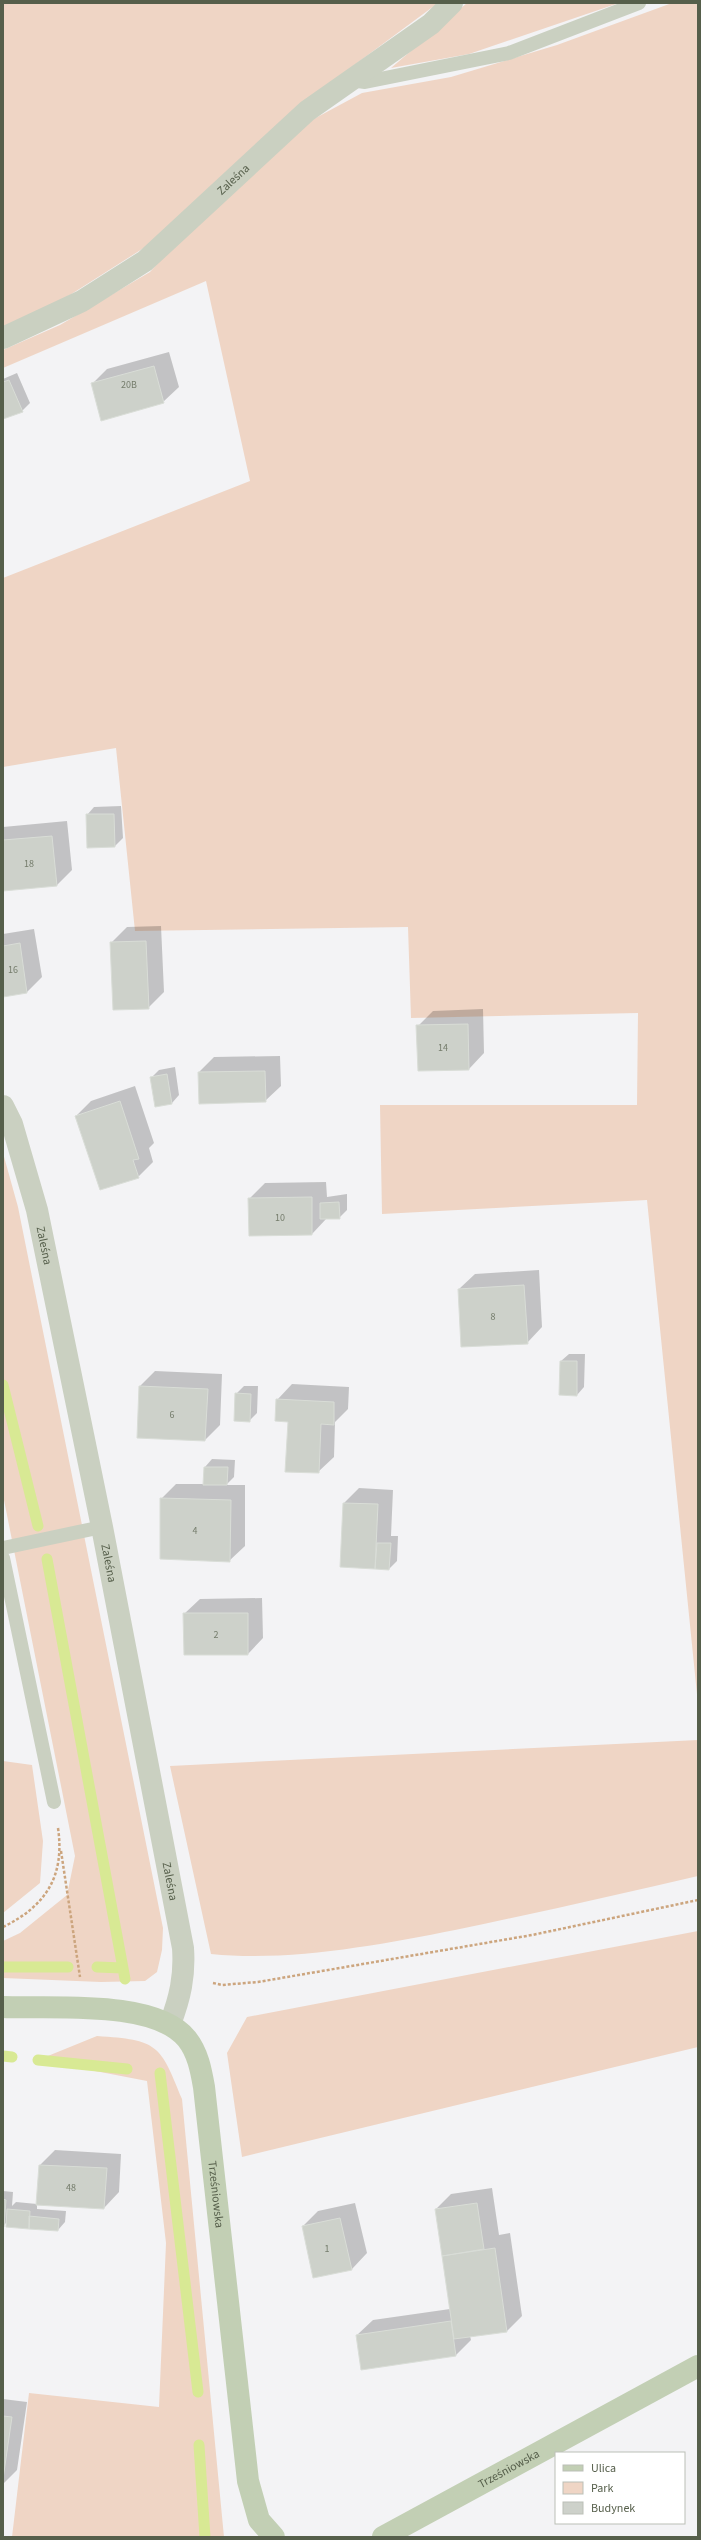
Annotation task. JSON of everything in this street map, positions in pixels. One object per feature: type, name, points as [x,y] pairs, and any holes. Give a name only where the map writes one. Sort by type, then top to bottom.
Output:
[{"type":"main road","name":"Trześniowska","points":[[3,2008],[82,2009],[142,2014],[170,2024],[188,2039],[200,2068],[248,2481],[259,2520],[274,2537]]},
{"type":"main road","name":"Trześniowska","points":[[382,2537],[698,2366]]},
{"type":"street","name":"Zaleśna","points":[[3,338],[82,302],[145,261],[307,111],[431,24],[452,3]]},
{"type":"street","name":"Zaleśna","points":[[3,1106],[12,1124],[37,1210],[102,1527],[183,1948],[184,1978],[180,1996],[170,2024]]},
{"type":"lane","points":[[352,80],[365,82],[508,53],[639,3]]},
{"type":"lane","points":[[3,1548],[102,1527]]},
{"type":"lane","points":[[3,1558],[54,1802]]},
{"type":"path","points":[[54,1802],[80,1976],[82,2009]]},
{"type":"path","points":[[3,1927],[20,1918],[37,1903],[53,1882],[61,1851]]},
{"type":"path","points":[[184,1978],[222,1985],[258,1982],[532,1935],[698,1900]]},
{"type":"green space","points":[[3,3],[438,3],[353,66],[161,237],[62,300],[3,327]]},
{"type":"green space","points":[[467,3],[619,3],[469,54],[391,68]]},
{"type":"green space","points":[[672,3],[698,3],[698,1704],[647,1200],[382,1214],[380,1105],[637,1105],[638,1013],[411,1018],[408,927],[135,931],[116,748],[3,767],[3,578],[250,481],[206,281],[3,368],[3,350],[60,325],[150,272],[188,230],[310,121],[362,93],[451,77],[557,45]]},
{"type":"green space","points":[[3,1153],[18,1207],[163,1928],[162,1950],[157,1972],[145,1981],[101,1982],[3,1978],[3,1941],[20,1933],[67,1895],[75,1856],[3,1495]]},
{"type":"green space","points":[[698,1740],[698,1876],[455,1930],[334,1951],[271,1956],[211,1954],[170,1766]]},
{"type":"green space","points":[[3,1761],[32,1765],[43,1841],[40,1883],[3,1913]]},
{"type":"green space","points":[[698,1931],[698,2047],[242,2157],[227,2053],[247,2017]]},
{"type":"green space","points":[[97,2036],[133,2040],[145,2043],[154,2048],[162,2056],[175,2081],[182,2099],[224,2537],[12,2537],[29,2393],[159,2407],[166,2243],[147,2081],[38,2060]]},
{"type":"building","points":[[154,366],[164,403],[101,421],[91,383]]},
{"type":"building","points":[[9,380],[23,412],[3,419],[3,382]]},
{"type":"building","points":[[86,814],[114,814],[115,847],[87,848]]},
{"type":"building","points":[[52,836],[57,886],[3,891],[3,840]]},
{"type":"building","points":[[146,941],[149,1009],[113,1010],[110,942]]},
{"type":"building","points":[[20,943],[27,993],[3,997],[3,946]]},
{"type":"building","points":[[468,1024],[469,1070],[418,1071],[416,1025]]},
{"type":"building","points":[[265,1071],[266,1102],[199,1104],[198,1072]]},
{"type":"building","points":[[167,1074],[172,1104],[155,1107],[150,1077]]},
{"type":"building","points":[[120,1101],[139,1159],[133,1160],[139,1178],[100,1190],[75,1116]]},
{"type":"building","points":[[312,1197],[312,1235],[249,1236],[248,1198]]},
{"type":"building","points":[[339,1202],[340,1219],[320,1219],[320,1203]]},
{"type":"building","points":[[524,1285],[528,1344],[461,1347],[458,1289]]},
{"type":"building","points":[[560,1361],[577,1361],[577,1396],[559,1395]]},
{"type":"building","points":[[139,1386],[208,1389],[205,1441],[137,1438]]},
{"type":"building","points":[[235,1393],[251,1394],[250,1422],[234,1421]]},
{"type":"building","points":[[276,1399],[334,1402],[334,1425],[321,1424],[319,1473],[285,1472],[288,1422],[275,1421]]},
{"type":"building","points":[[204,1467],[228,1467],[227,1485],[203,1485]]},
{"type":"building","points":[[160,1498],[231,1500],[230,1562],[160,1559]]},
{"type":"building","points":[[343,1503],[378,1504],[375,1569],[340,1567]]},
{"type":"building","points":[[377,1543],[391,1543],[389,1570],[375,1569]]},
{"type":"building","points":[[183,1613],[248,1613],[248,1655],[184,1655]]},
{"type":"building","points":[[39,2165],[107,2168],[104,2209],[36,2205]]},
{"type":"building","points":[[3,2199],[6,2200],[4,2227],[3,2227]]},
{"type":"building","points":[[477,2203],[484,2249],[442,2256],[435,2209]]},
{"type":"building","points":[[7,2209],[30,2211],[29,2229],[6,2227]]},
{"type":"building","points":[[29,2216],[59,2219],[58,2231],[29,2229]]},
{"type":"building","points":[[340,2218],[352,2270],[313,2278],[302,2226]]},
{"type":"building","points":[[495,2248],[507,2332],[454,2339],[442,2256]]},
{"type":"building","points":[[451,2321],[456,2356],[361,2370],[356,2335]]},
{"type":"building","points":[[3,2416],[12,2417],[3,2479]]},
{"type":"waterway","points":[[3,1385],[38,1526]]},
{"type":"waterway","points":[[47,1559],[125,1979]]},
{"type":"waterway","points":[[3,1967],[68,1967]]},
{"type":"waterway","points":[[97,1967],[123,1968]]},
{"type":"waterway","points":[[3,2056],[12,2057]]},
{"type":"waterway","points":[[38,2060],[127,2069]]},
{"type":"waterway","points":[[160,2073],[198,2392]]},
{"type":"waterway","points":[[199,2445],[205,2537]]}]
